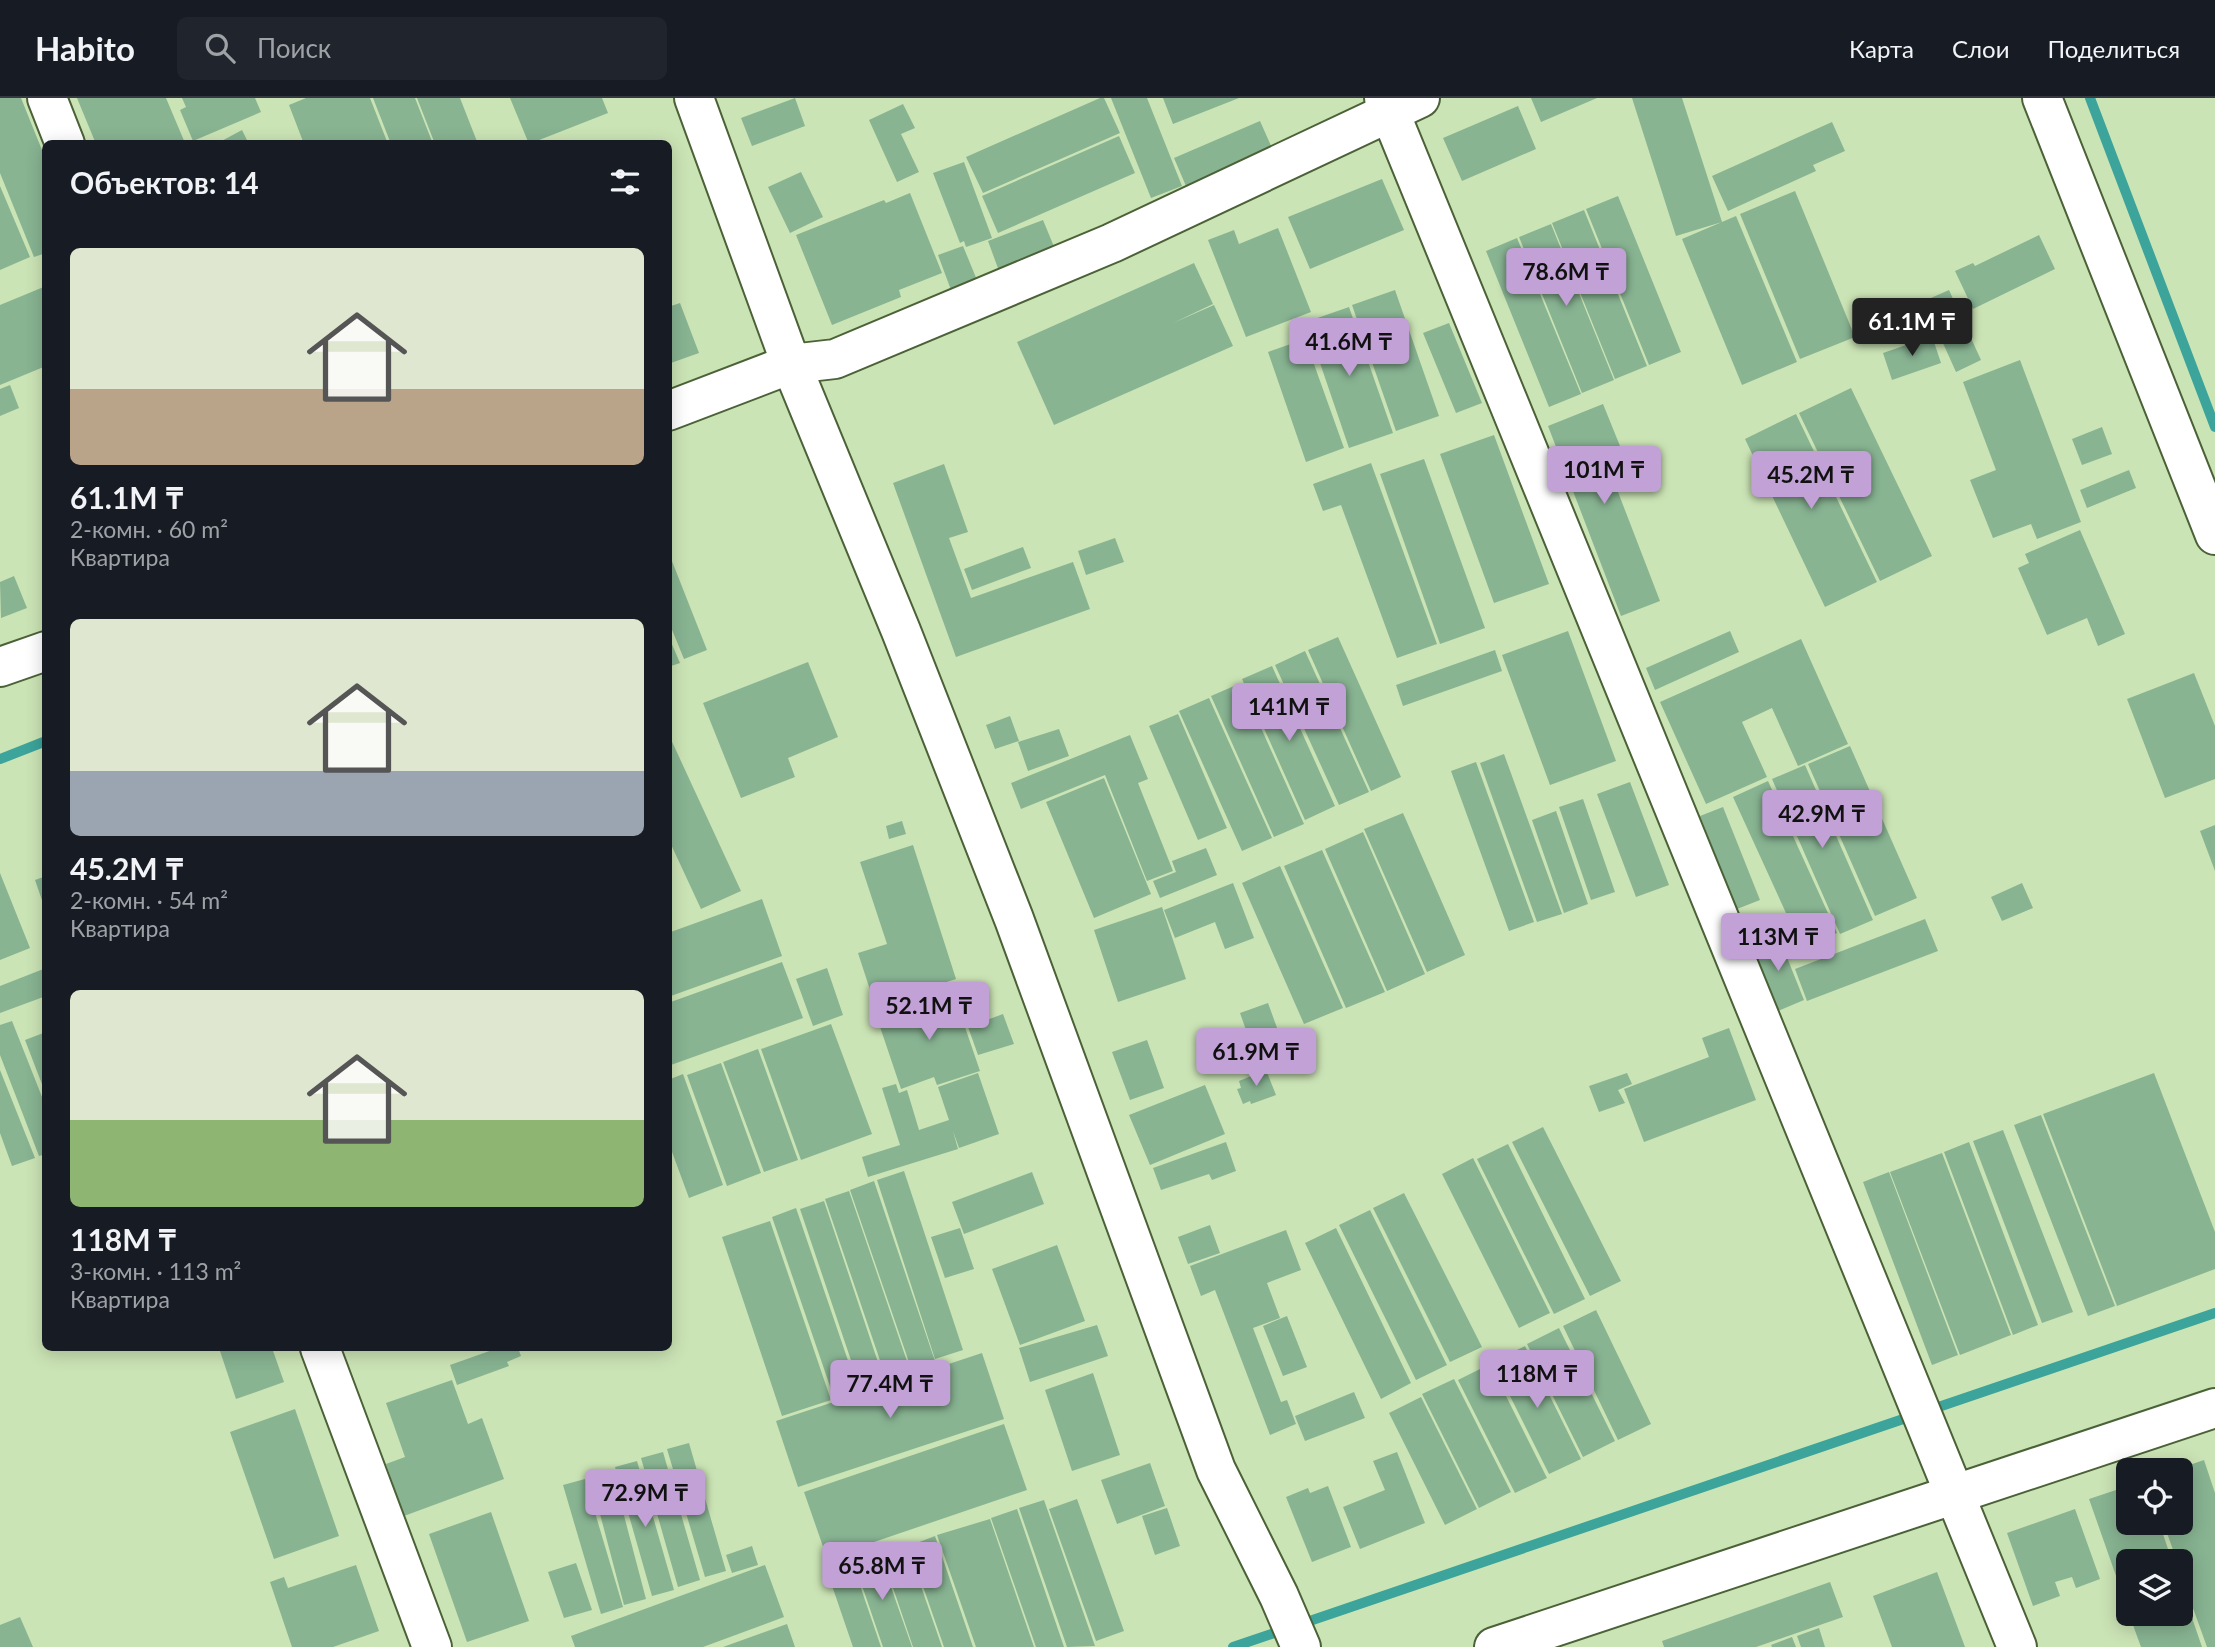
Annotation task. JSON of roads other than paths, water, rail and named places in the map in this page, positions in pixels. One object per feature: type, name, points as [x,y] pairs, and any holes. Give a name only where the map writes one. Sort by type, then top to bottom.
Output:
[{"type":"street","points":[[47,98],[63,140]]},
{"type":"street","points":[[694,98],[791,364],[901,631],[1014,919],[1216,1470],[1298,1640]]},
{"type":"street","points":[[2042,98],[2215,535]]},
{"type":"street","points":[[672,409],[791,364],[835,359],[1112,243],[1398,103],[1916,1401],[2017,1647]]},
{"type":"street","points":[[0,667],[42,652]]},
{"type":"street","points":[[321,1351],[432,1647]]},
{"type":"street","points":[[1494,1647],[2215,1408]]},
{"type":"waterway","points":[[2090,98],[2215,427]]},
{"type":"waterway","points":[[0,759],[42,743]]},
{"type":"waterway","points":[[1233,1647],[2215,1313]]}]
